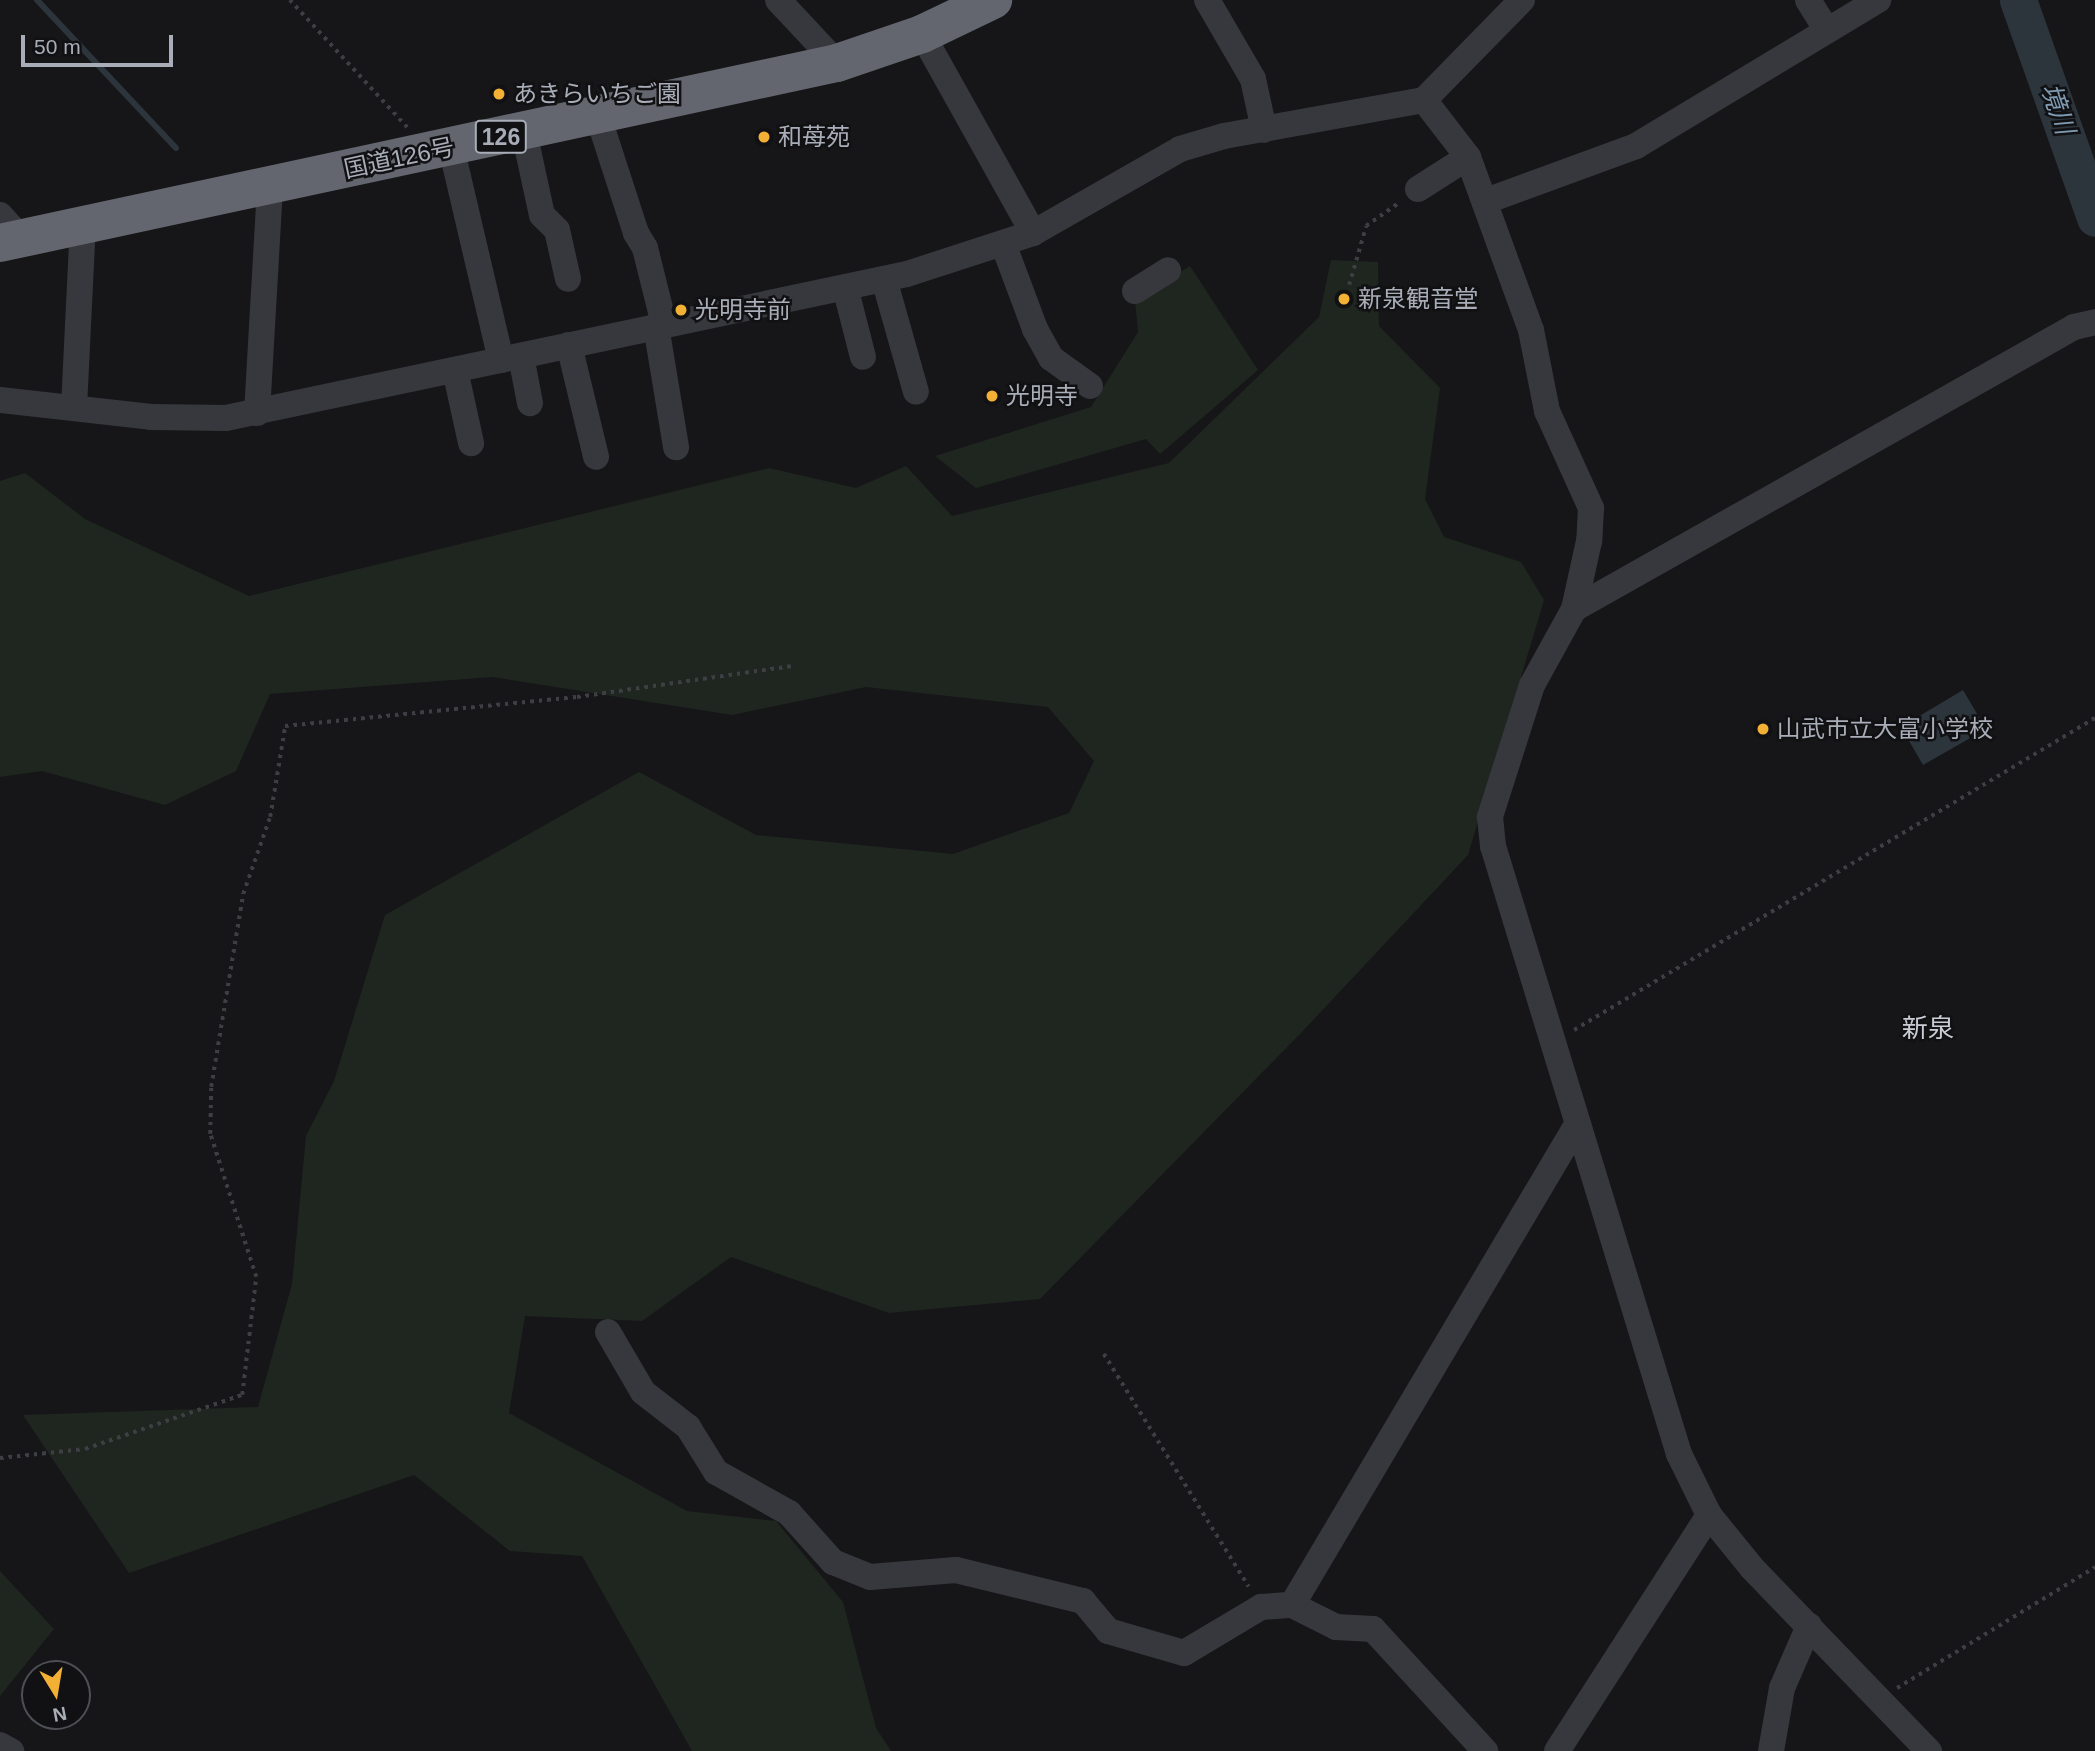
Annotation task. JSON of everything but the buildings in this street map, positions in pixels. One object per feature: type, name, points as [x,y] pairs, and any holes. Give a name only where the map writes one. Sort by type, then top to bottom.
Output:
[{"type":"highway","name":"国道126号","points":[[7,232],[83,225],[836,63],[922,34],[993,0]]},
{"type":"street","points":[[778,0],[836,63]]},
{"type":"street","points":[[1207,0],[1252,79],[1264,130]]},
{"type":"street","points":[[0,400],[192,420],[257,413],[884,279],[1004,246],[1034,233],[1180,149],[1424,100],[1522,0]]},
{"type":"street","points":[[1808,0],[1827,30]]},
{"type":"street","points":[[1486,201],[1636,146],[1878,0]]},
{"type":"street","points":[[922,34],[1034,233]]},
{"type":"street","points":[[1424,100],[1468,157],[1531,330],[1547,411],[1591,508],[1589,541],[1574,609],[1532,685],[1490,817],[1493,846],[1553,1043],[1679,1454],[1709,1515],[1809,1626],[1929,1751]]},
{"type":"street","points":[[598,116],[645,248],[660,325],[676,447]]},
{"type":"street","points":[[524,132],[542,215],[557,230],[568,279]]},
{"type":"street","points":[[441,149],[511,358],[530,403]]},
{"type":"street","points":[[1418,189],[1468,157]]},
{"type":"street","points":[[257,413],[270,186]]},
{"type":"street","points":[[74,407],[83,225]]},
{"type":"street","points":[[1004,246],[1035,329],[1051,358],[1090,386]]},
{"type":"street","points":[[1135,291],[1168,270]]},
{"type":"street","points":[[884,279],[916,392]]},
{"type":"street","points":[[845,287],[863,357]]},
{"type":"street","points":[[1574,609],[2085,324]]},
{"type":"street","points":[[569,345],[596,457]]},
{"type":"street","points":[[455,370],[471,443]]},
{"type":"street","points":[[1292,1605],[1578,1123]]},
{"type":"street","points":[[608,1332],[643,1392],[688,1427],[716,1472],[789,1513],[833,1562],[870,1577],[956,1570],[1083,1601],[1108,1631],[1184,1653],[1261,1607],[1292,1605],[1336,1627],[1373,1629],[1485,1751]]},
{"type":"street","points":[[1557,1751],[1709,1515]]},
{"type":"street","points":[[1771,1751],[1782,1688],[1809,1626]]},
{"type":"street","points":[[0,1745],[11,1751]]},
{"type":"path","points":[[290,0],[441,149]]},
{"type":"path","points":[[1349,285],[1366,226],[1418,189]]},
{"type":"path","points":[[0,1458],[85,1449],[242,1395],[256,1277],[210,1134],[211,1087],[243,894],[270,817],[285,726],[577,697],[791,666]]},
{"type":"path","points":[[1553,1043],[2095,718]]},
{"type":"path","points":[[1104,1354],[1261,1607]]},
{"type":"path","points":[[1880,1699],[2095,1567]]},
{"type":"shaded area","points":[[1331,260],[1378,262],[1379,326],[1440,388],[1425,499],[1444,537],[1521,562],[1544,600],[1468,855],[1300,1034],[1040,1299],[889,1313],[731,1257],[642,1321],[525,1316],[509,1413],[687,1511],[776,1521],[843,1602],[876,1728],[891,1751],[692,1751],[582,1556],[510,1551],[414,1475],[129,1573],[23,1415],[258,1407],[292,1284],[306,1136],[334,1081],[385,915],[639,772],[756,835],[953,854],[1069,813],[1094,761],[1048,707],[866,687],[732,715],[492,677],[270,694],[236,771],[165,805],[42,771],[0,777],[0,481],[25,473],[85,519],[249,596],[769,468],[856,488],[906,466],[952,516],[1169,463],[1319,317]]},
{"type":"shaded area","points":[[1190,266],[1258,370],[1160,454],[1146,439],[976,488],[935,456],[1091,407],[1138,332],[1135,299]]},
{"type":"shaded area","points":[[1963,690],[1986,729],[1923,765],[1901,727]]},
{"type":"shaded area","points":[[0,1571],[54,1629],[29,1660],[21,1660],[21,1670],[0,1696]]},
{"type":"waterway","points":[[37,0],[176,148]]},
{"type":"waterway","name":"境川","points":[[2018,0],[2095,218]]},
{"type":"place","name":"あきらいちご園","points":[[499,94]]},
{"type":"place","name":"和苺苑","points":[[764,137]]},
{"type":"place","name":"新泉観音堂","points":[[1344,299]]},
{"type":"place","name":"光明寺前","points":[[681,310]]},
{"type":"place","name":"光明寺","points":[[992,396]]},
{"type":"place","name":"山武市立大富小学校","points":[[1763,729]]},
{"type":"district","name":"新泉","points":[[1928,1029]]}]
